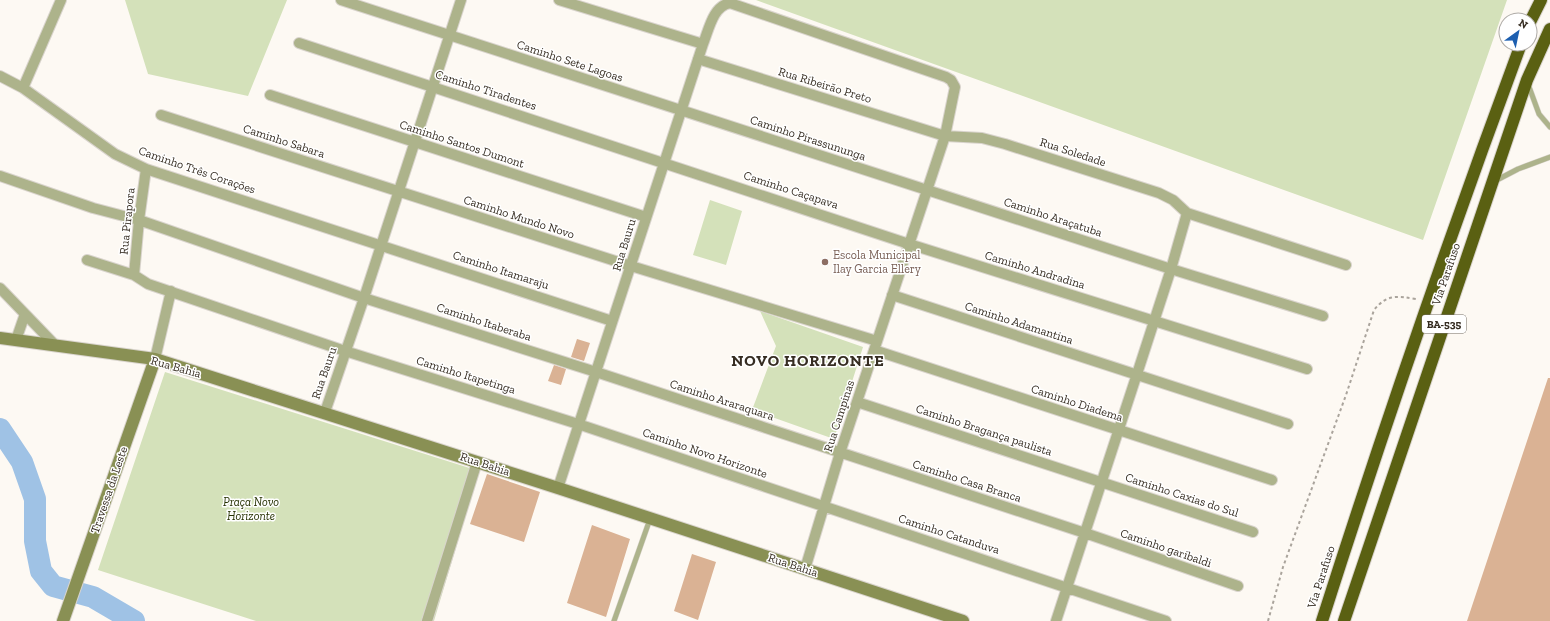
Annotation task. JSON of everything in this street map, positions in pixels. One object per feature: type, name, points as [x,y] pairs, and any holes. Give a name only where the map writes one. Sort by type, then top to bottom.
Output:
[{"type":"highway","points":[[1533,12],[1536,0]]},
{"type":"highway","points":[[1535,12],[1541,0]]},
{"type":"highway","name":"Via Parafuso","points":[[1344,621],[1527,80],[1550,29]]},
{"type":"highway","name":"Via Parafuso","points":[[1322,621],[1364,490],[1429,300],[1475,168],[1518,52]]},
{"type":"street","points":[[23,88],[61,0]]},
{"type":"street","name":"Caminho Sete Lagoas","points":[[341,0],[681,111]]},
{"type":"street","name":"Rua Bauru","points":[[324,412],[364,298],[434,87],[461,0]]},
{"type":"street","points":[[559,0],[703,44]]},
{"type":"street","name":"Rua Campinas","points":[[717,11],[725,4],[730,3],[946,77],[951,80],[955,87],[945,136],[840,453],[805,569]]},
{"type":"street","name":"Rua Bauru","points":[[558,488],[612,321],[632,266],[646,217],[703,44],[717,11]]},
{"type":"street","name":"Caminho Tiradentes","points":[[300,43],[664,162]]},
{"type":"street","name":"Rua Ribeirão Preto","points":[[698,59],[945,136]]},
{"type":"street","name":"Caminho Três Corações","points":[[0,76],[23,88],[115,154],[146,169],[381,244]]},
{"type":"street","name":"Caminho Santos Dumont","points":[[270,95],[646,217]]},
{"type":"street","name":"Caminho Pirassununga","points":[[681,111],[927,190]]},
{"type":"street","name":"Caminho Sabara","points":[[161,115],[399,192]]},
{"type":"street","name":"Rua Soledade","points":[[945,136],[982,138],[1159,193],[1173,200],[1186,213]]},
{"type":"street","name":"Caminho Caçapava","points":[[664,162],[909,244]]},
{"type":"street","name":"Rua Pirapora","points":[[134,276],[139,220],[146,169]]},
{"type":"street","name":"Caminho Itaberaba","points":[[0,176],[93,208],[139,220],[364,298],[596,372]]},
{"type":"street","name":"Caminho Araçatuba","points":[[927,190],[1171,269],[1324,316]]},
{"type":"street","name":"Caminho Mundo Novo","points":[[399,192],[876,346]]},
{"type":"street","points":[[1056,621],[1066,587],[1103,482],[1138,374],[1171,269],[1186,213],[1346,265]]},
{"type":"street","name":"Caminho Itamaraju","points":[[381,244],[612,321]]},
{"type":"street","name":"Caminho Andradina","points":[[909,244],[1307,369]]},
{"type":"street","name":"Caminho Itapetinga","points":[[88,260],[134,276],[148,284],[345,351],[578,424]]},
{"type":"street","points":[[0,288],[55,345]]},
{"type":"street","points":[[155,359],[171,291]]},
{"type":"street","name":"Caminho Adamantina","points":[[892,295],[1288,424]]},
{"type":"street","points":[[16,340],[25,314]]},
{"type":"street","name":"Rua Bahia","points":[[0,338],[155,359],[324,412],[963,621]]},
{"type":"street","name":"Caminho Diadema","points":[[876,346],[1119,430],[1272,480]]},
{"type":"street","name":"Travessa da Leste","points":[[63,621],[155,359]]},
{"type":"street","name":"Caminho Araraquara","points":[[596,372],[840,453]]},
{"type":"street","name":"Caminho Bragança paulista","points":[[857,402],[1103,482]]},
{"type":"street","name":"Caminho Novo Horizonte","points":[[578,424],[823,506]]},
{"type":"street","name":"Caminho Casa Branca","points":[[840,453],[1085,533]]},
{"type":"street","points":[[427,621],[477,462]]},
{"type":"street","name":"Caminho Caxias do Sul","points":[[1103,482],[1253,532]]},
{"type":"street","name":"Caminho Catanduva","points":[[823,506],[1166,621]]},
{"type":"street","name":"Caminho garibaldi","points":[[1085,533],[1238,586]]},
{"type":"lane","points":[[1527,80],[1539,114],[1550,127]]},
{"type":"lane","points":[[1492,182],[1518,169],[1550,157]]},
{"type":"lane","points":[[614,621],[650,518]]},
{"type":"path","points":[[1268,621],[1283,567],[1343,403],[1374,310],[1381,302],[1398,296],[1429,300]]},
{"type":"green space","points":[[125,0],[287,0],[248,96],[148,74]]},
{"type":"green space","points":[[756,0],[1507,0],[1503,12],[1498,12],[1498,26],[1423,240]]},
{"type":"green space","points":[[710,200],[742,211],[726,265],[693,255]]},
{"type":"green space","points":[[760,311],[863,347],[834,439],[752,410],[776,346]]},
{"type":"green space","name":"Praça Novo Horizonte","points":[[165,372],[479,471],[434,621],[256,621],[98,570]]},
{"type":"building","points":[[577,339],[590,343],[584,361],[571,357]]},
{"type":"building","points":[[554,365],[566,369],[561,385],[548,381]]},
{"type":"building","points":[[1548,378],[1550,378],[1550,621],[1467,621]]},
{"type":"building","points":[[487,474],[540,492],[524,542],[470,524]]},
{"type":"building","points":[[592,525],[630,539],[606,617],[567,603]]},
{"type":"building","points":[[692,554],[716,562],[698,620],[674,611]]},
{"type":"waterway","points":[[0,429],[22,462],[35,499],[35,541],[41,571],[53,586],[93,597],[134,621]]},
{"type":"place","name":"Escola Municipal Ilay Garcia Ellery","points":[[825,262]]},
{"type":"district","name":"NOVO HORIZONTE","points":[[808,360]]}]
